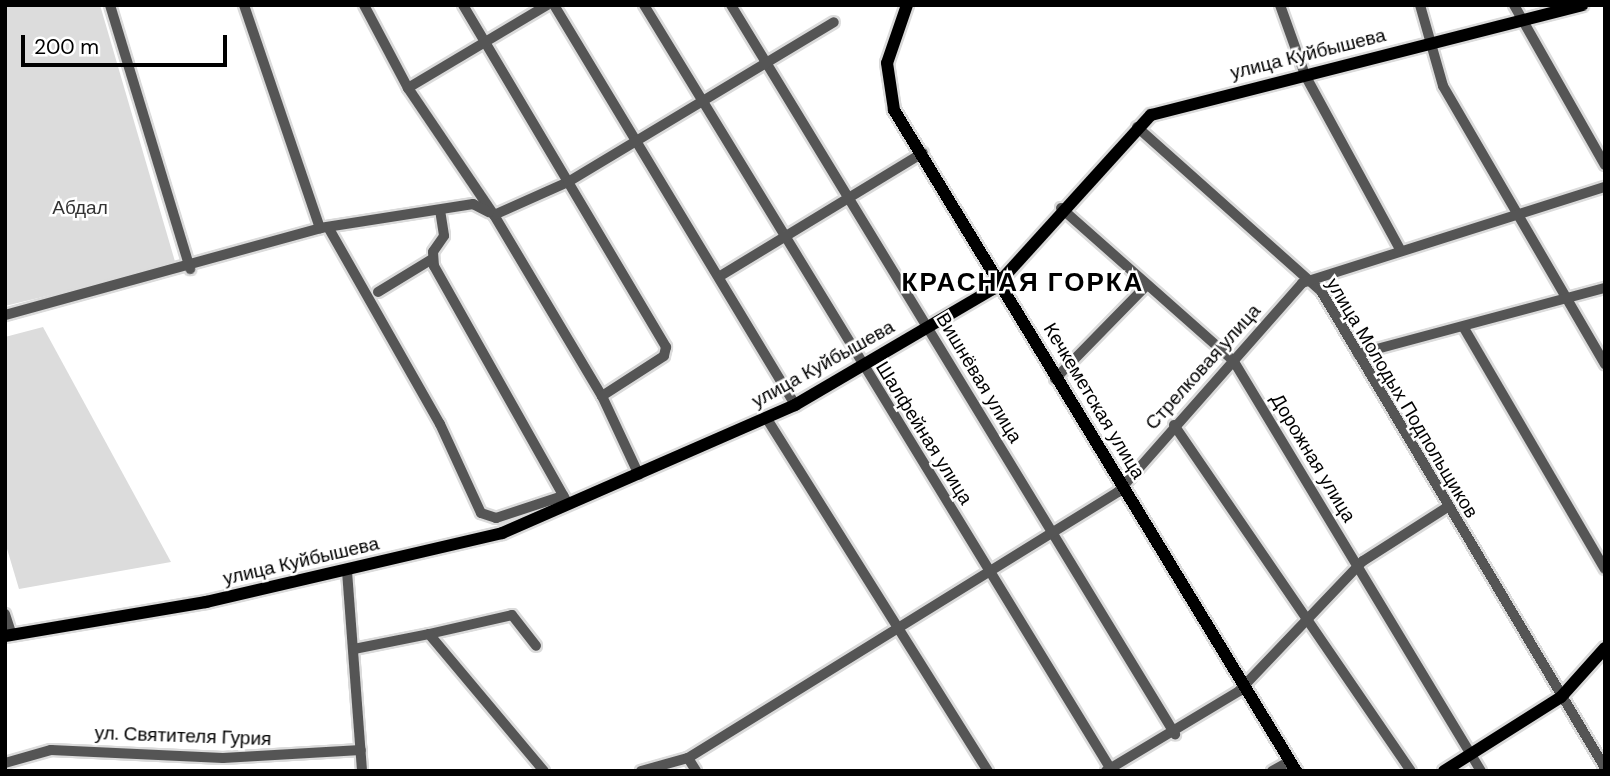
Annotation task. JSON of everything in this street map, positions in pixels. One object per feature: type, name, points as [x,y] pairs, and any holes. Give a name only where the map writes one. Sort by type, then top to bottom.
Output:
[{"type":"main road","name":"Кечкеметская улица","points":[[907,5],[890,47],[888,94],[1001,280],[1055,379],[1124,487],[1293,766]]},
{"type":"main road","name":"улица Куйбышева","points":[[7,636],[347,571],[502,533],[566,501],[639,475],[795,405],[862,368],[1001,280],[1061,208],[1151,115],[1582,5]]},
{"type":"main road","points":[[1444,771],[1561,697],[1605,648]]},
{"type":"street","points":[[110,5],[190,269]]},
{"type":"street","points":[[244,5],[324,228],[440,424],[481,513],[496,519],[566,501],[432,259]]},
{"type":"street","points":[[364,5],[408,88],[496,219],[602,396],[639,475]]},
{"type":"street","points":[[463,5],[568,182],[606,236],[667,350],[602,396]]},
{"type":"street","points":[[408,88],[547,5]]},
{"type":"street","points":[[554,5],[637,143],[722,275],[795,405]]},
{"type":"street","name":"Шалфейная улица","points":[[644,5],[784,241],[990,572],[1109,770]]},
{"type":"street","name":"Вишнёвая улица","points":[[731,5],[1175,734]]},
{"type":"street","points":[[1280,5],[1305,75],[1400,249]]},
{"type":"street","points":[[1420,5],[1443,86],[1519,210],[1605,364]]},
{"type":"street","points":[[1514,5],[1605,165]]},
{"type":"street","points":[[496,219],[637,143],[834,22]]},
{"type":"street","name":"улица Молодых Подпольщиков","points":[[1137,127],[1310,279],[1358,354],[1446,508],[1605,768]]},
{"type":"street","points":[[722,275],[852,201],[923,153]]},
{"type":"street","name":"Стрелковая улица","points":[[641,771],[688,758],[897,626],[1054,535],[1124,487],[1174,425],[1310,279],[1519,210],[1605,187]]},
{"type":"street","points":[[5,315],[190,269],[324,228],[473,204],[496,219]]},
{"type":"street","name":"Дорожная улица","points":[[1061,208],[1146,286],[1233,360],[1481,771]]},
{"type":"street","points":[[378,292],[432,259],[444,236],[440,210]]},
{"type":"street","points":[[1055,379],[1146,286]]},
{"type":"street","points":[[1358,354],[1464,328],[1605,288]]},
{"type":"street","points":[[1464,328],[1605,569]]},
{"type":"street","points":[[767,419],[986,767],[973,771]]},
{"type":"street","points":[[1174,425],[1306,626],[1411,771]]},
{"type":"street","points":[[1109,770],[1175,734],[1245,684],[1306,626],[1360,568],[1446,508]]},
{"type":"street","points":[[347,571],[355,649],[362,771]]},
{"type":"street","points":[[5,614],[7,636]]},
{"type":"street","points":[[355,649],[512,615],[536,646]]},
{"type":"street","points":[[427,633],[544,771]]},
{"type":"street","name":"ул. Святителя Гурия","points":[[5,763],[51,750],[223,758],[361,750]]},
{"type":"street","points":[[688,758],[696,771]]},
{"type":"street","points":[[1272,771],[1293,766]]},
{"type":"green space","name":"Абдал","points":[[5,5],[100,5],[176,265],[5,306]]},
{"type":"green space","points":[[43,327],[171,562],[19,589],[5,542],[5,337]]},
{"type":"district","name":"КРАСНАЯ ГОРКА","points":[[1023,283]]}]
